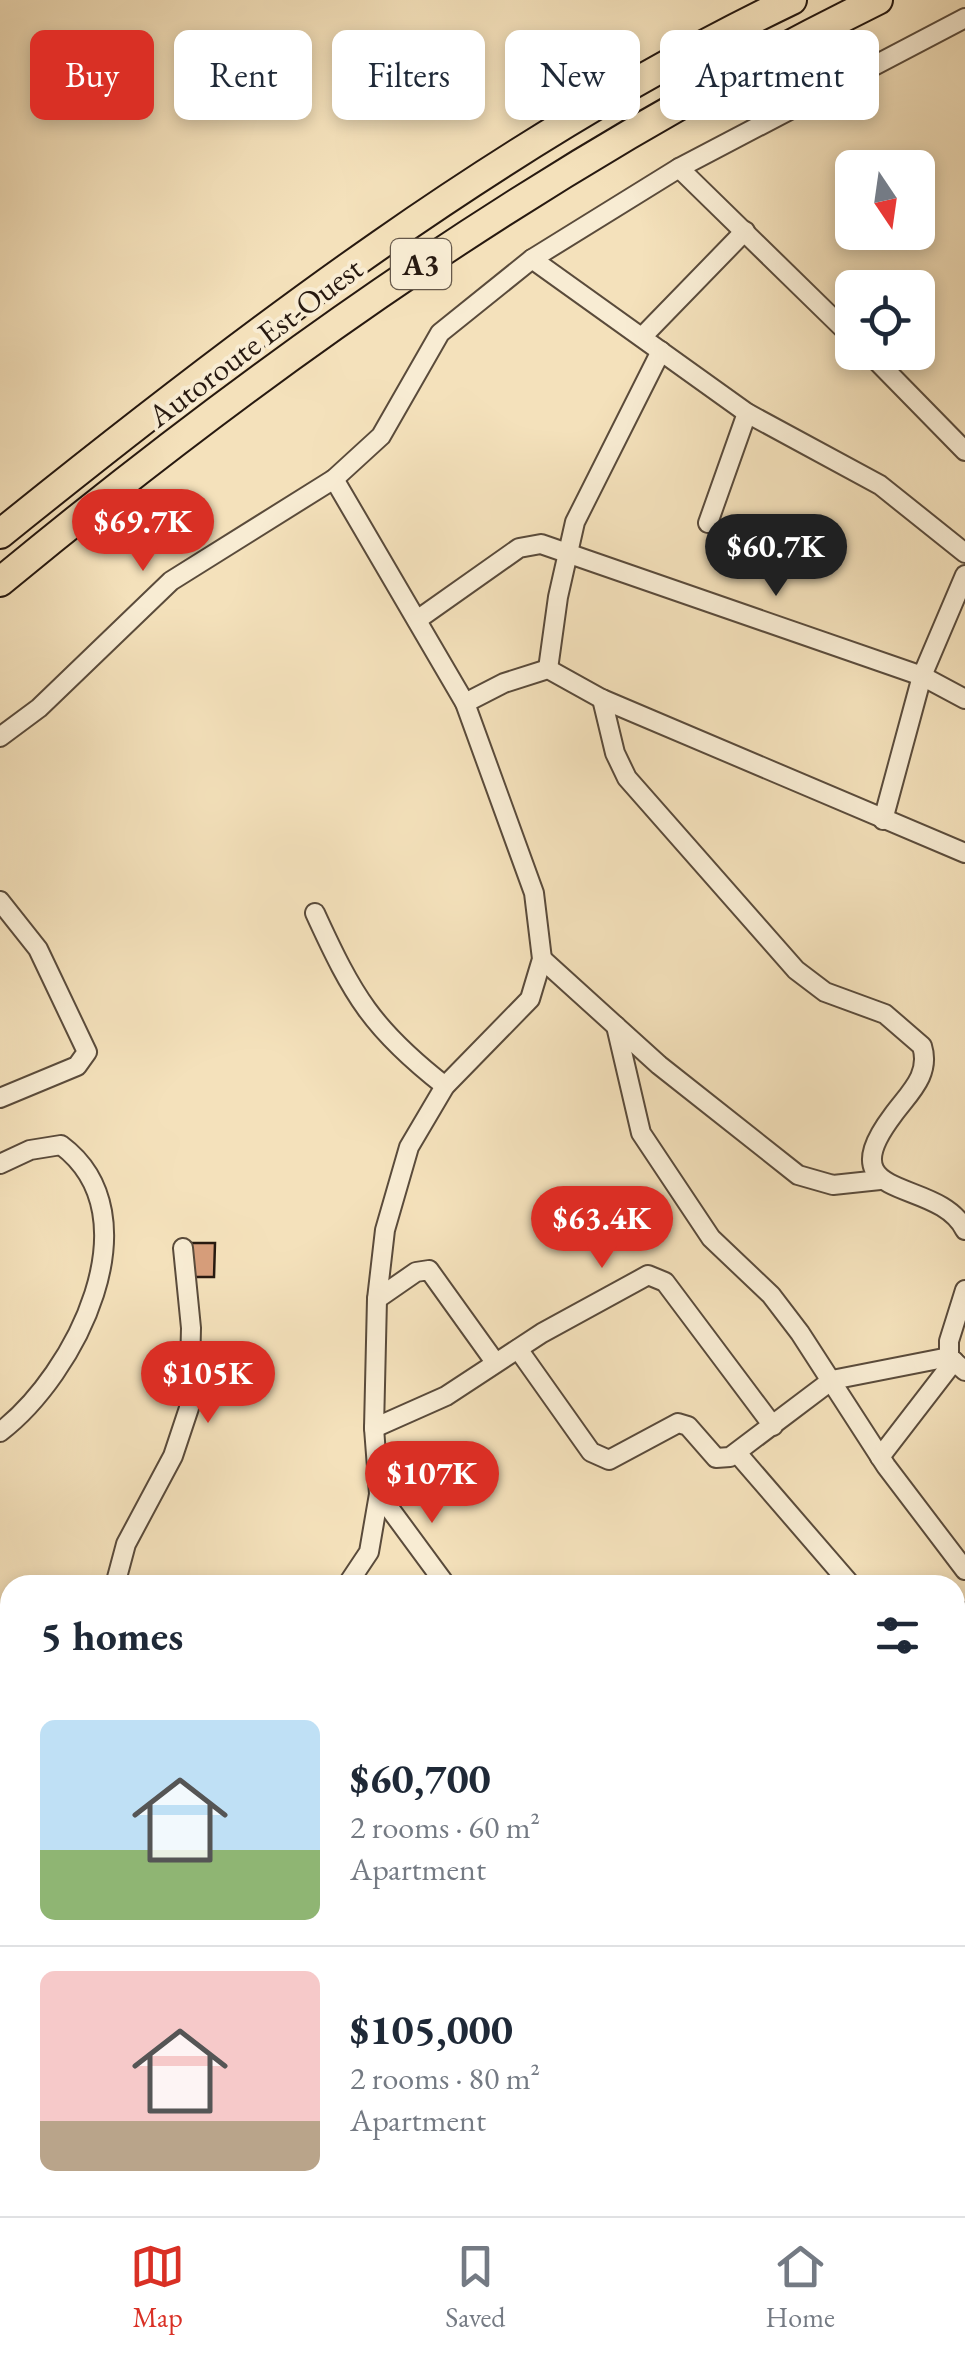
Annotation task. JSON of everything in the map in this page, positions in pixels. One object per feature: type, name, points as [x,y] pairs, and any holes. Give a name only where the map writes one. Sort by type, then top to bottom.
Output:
[{"type":"highway","name":"Autoroute Est-Ouest","points":[[0,534],[314,293],[436,209],[575,117],[792,0]]},
{"type":"highway","name":"Autoroute Est-Ouest","points":[[0,582],[338,320],[475,228],[596,150],[734,72],[878,0]]},
{"type":"street","points":[[0,737],[39,708],[172,582],[334,479],[381,436],[440,334],[532,260],[680,168],[965,18]]},
{"type":"street","points":[[680,168],[835,320]]},
{"type":"street","points":[[642,337],[746,231]]},
{"type":"street","points":[[532,260],[747,412],[880,485],[965,553]]},
{"type":"street","points":[[548,669],[566,555],[598,473],[660,351]]},
{"type":"street","points":[[886,370],[965,451]]},
{"type":"street","points":[[708,523],[747,412]]},
{"type":"street","points":[[334,479],[466,704],[534,892],[542,959],[530,999],[445,1086],[409,1148],[385,1230],[377,1299],[374,1428],[380,1494],[369,1552],[355,1575]]},
{"type":"street","points":[[417,620],[519,548],[541,544],[666,584],[922,676],[965,699]]},
{"type":"street","points":[[883,820],[922,676],[965,574]]},
{"type":"street","points":[[466,704],[504,683],[548,669],[602,699],[965,852]]},
{"type":"street","points":[[602,699],[615,754],[626,778],[796,970],[825,992],[885,1014],[922,1046],[923,1075],[872,1151],[872,1168],[880,1180]]},
{"type":"street","points":[[0,901],[38,948],[87,1052],[78,1066],[0,1098]]},
{"type":"street","points":[[315,914],[347,980],[386,1038],[445,1086]]},
{"type":"street","points":[[542,959],[616,1026],[798,1176],[832,1185],[880,1180],[950,1210],[963,1222]]},
{"type":"street","points":[[616,1026],[642,1133],[711,1238],[771,1295],[832,1380],[880,1457],[965,1570]]},
{"type":"street","points":[[0,1164],[49,1144],[61,1144],[88,1171],[107,1231],[94,1291],[64,1354],[26,1407],[0,1432]]},
{"type":"street","points":[[118,1575],[126,1544],[174,1456],[189,1408],[191,1328],[183,1248]]},
{"type":"street","points":[[377,1299],[416,1272],[429,1270],[495,1362]]},
{"type":"street","points":[[374,1428],[446,1396],[495,1362],[638,1278],[657,1277],[774,1426]]},
{"type":"street","points":[[956,1363],[949,1341],[965,1290]]},
{"type":"street","points":[[518,1349],[599,1458],[618,1457],[678,1423],[688,1426],[716,1458],[737,1454],[832,1380],[956,1363]]},
{"type":"street","points":[[880,1457],[956,1363]]},
{"type":"street","points":[[737,1454],[843,1575]]},
{"type":"street","points":[[380,1494],[439,1575]]},
{"type":"building","points":[[188,1243],[215,1243],[214,1277],[187,1277]]}]
